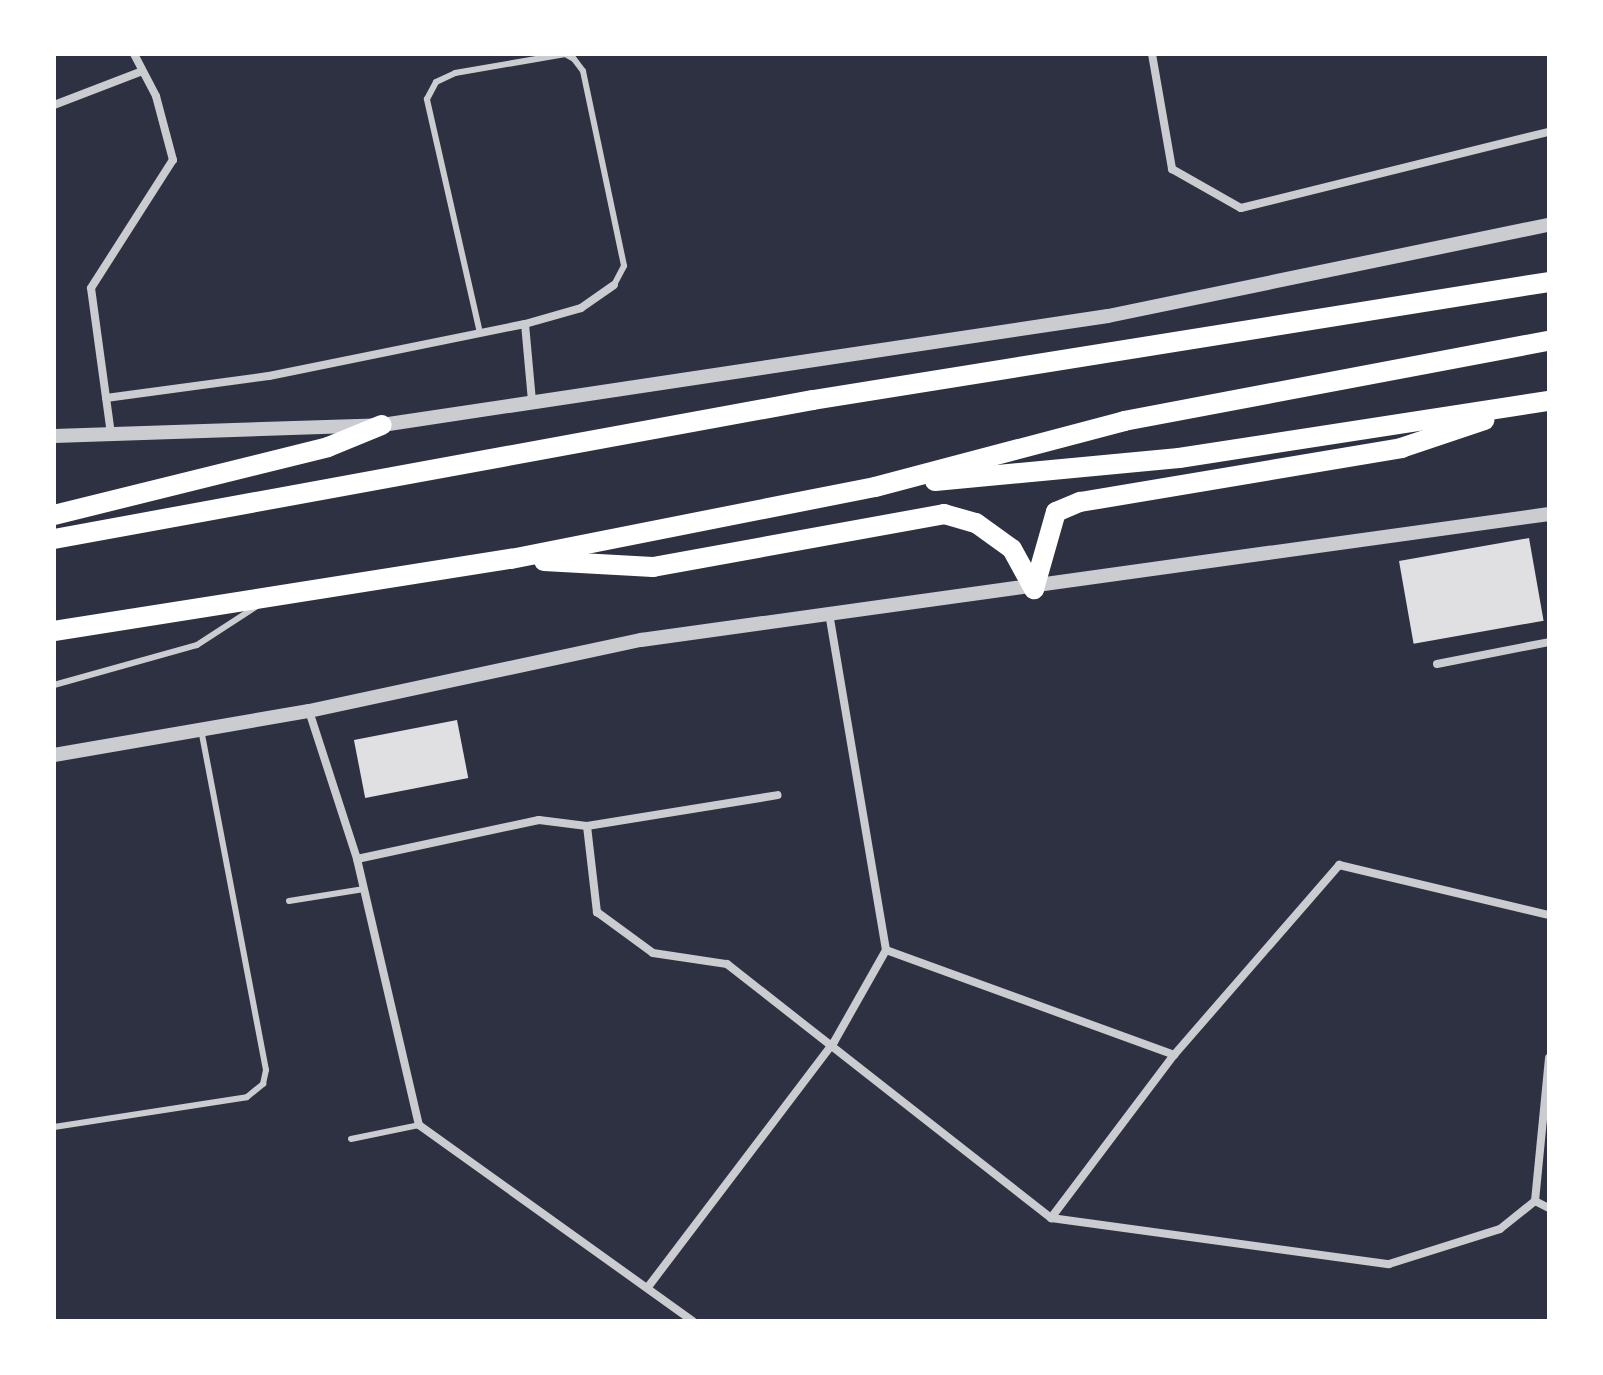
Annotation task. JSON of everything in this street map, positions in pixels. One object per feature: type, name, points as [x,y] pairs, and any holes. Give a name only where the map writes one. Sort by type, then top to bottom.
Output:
[{"type":"main road","points":[[54,539],[813,400],[1549,282]]},
{"type":"main road","points":[[54,631],[511,559],[875,487],[1124,421],[1549,341]]},
{"type":"main road","points":[[875,487],[1179,458],[1541,402]]},
{"type":"main road","points":[[1034,589],[1056,512],[1080,502],[1401,448],[1541,402]]},
{"type":"main road","points":[[54,515],[328,447],[382,425]]},
{"type":"main road","points":[[511,559],[653,567],[944,514],[976,523],[1012,549],[1034,589]]},
{"type":"street","points":[[111,434],[91,288],[173,160],[156,96],[140,72],[134,54]]},
{"type":"street","points":[[1152,54],[1172,169],[1241,208],[1549,132]]},
{"type":"street","points":[[54,105],[140,72]]},
{"type":"street","points":[[54,436],[382,425],[1108,316],[1549,225]]},
{"type":"street","points":[[106,398],[269,376],[525,324],[581,308],[614,285]]},
{"type":"street","points":[[525,324],[532,401]]},
{"type":"street","points":[[54,755],[309,711],[641,640],[830,618],[1549,514]]},
{"type":"street","points":[[648,1287],[834,1042],[886,950],[830,618]]},
{"type":"street","points":[[1437,664],[1549,642]]},
{"type":"street","points":[[309,711],[357,859],[419,1125],[693,1321]]},
{"type":"street","points":[[357,859],[539,820],[587,826],[778,795]]},
{"type":"street","points":[[587,826],[597,912],[653,953],[727,964],[834,1042],[1051,1218],[1389,1264],[1500,1229],[1535,1201],[1549,1058]]},
{"type":"street","points":[[1051,1218],[1174,1055],[1339,865],[1549,915]]},
{"type":"street","points":[[886,950],[1174,1055]]},
{"type":"street","points":[[1535,1201],[1549,1208]]},
{"type":"lane","points":[[480,333],[427,99],[436,82],[455,73],[565,54],[574,59],[583,71],[624,266],[614,285]]},
{"type":"lane","points":[[54,504],[90,505]]},
{"type":"lane","points":[[54,685],[197,645],[268,599]]},
{"type":"lane","points":[[54,1127],[247,1097],[263,1084],[266,1070],[201,730]]},
{"type":"lane","points":[[289,901],[364,889]]},
{"type":"lane","points":[[351,1139],[419,1125]]},
{"type":"building","points":[[1529,538],[1544,621],[1414,644],[1399,561]]},
{"type":"building","points":[[457,720],[468,778],[365,798],[354,740]]}]
